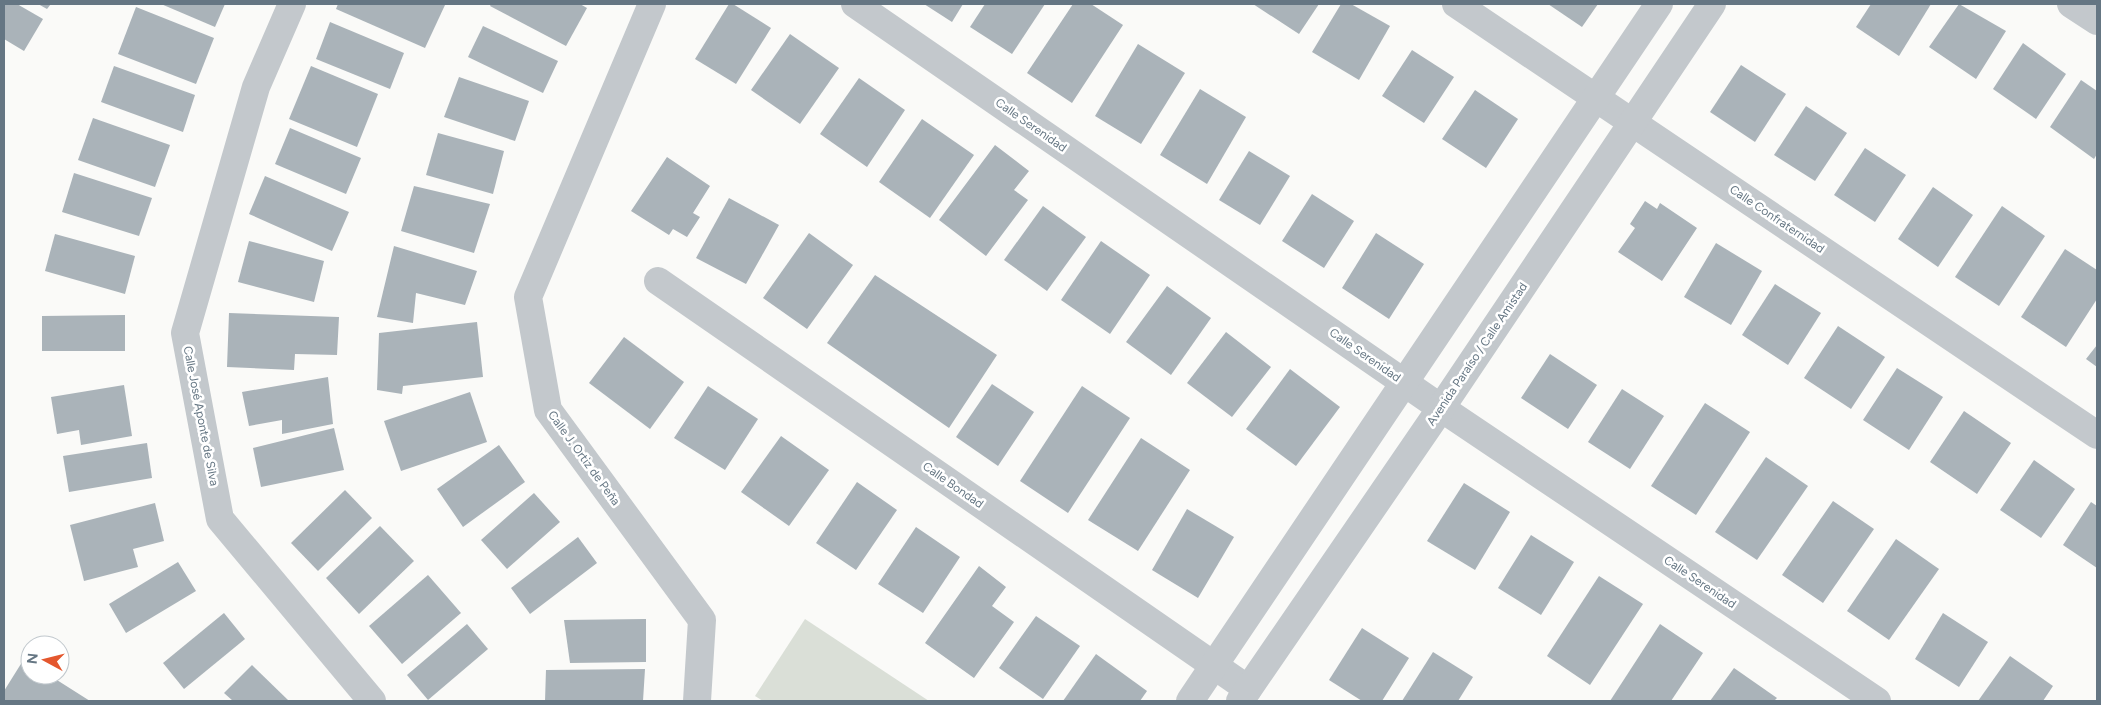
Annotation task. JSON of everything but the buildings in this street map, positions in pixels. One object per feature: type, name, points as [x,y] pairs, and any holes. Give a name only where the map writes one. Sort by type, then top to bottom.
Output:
[{"type":"street","name":"Calle José Aponte de Silva","points":[[292,4],[256,88],[186,333],[220,519],[372,701]]},
{"type":"street","name":"Calle J. Ortiz de Peña","points":[[652,4],[528,297],[548,410],[702,620],[697,701]]},
{"type":"street","name":"Calle Serenidad","points":[[856,4],[1441,408],[1877,701]]},
{"type":"street","name":"Calle Confraternidad","points":[[1456,4],[2097,435]]},
{"type":"street","points":[[1190,701],[1659,4]]},
{"type":"street","name":"Avenida Paraíso / Calle Amistad","points":[[1244,695],[1441,408],[1712,4]]},
{"type":"street","points":[[2071,4],[2097,21]]},
{"type":"street","name":"Calle Bondad","points":[[658,282],[1214,665],[1244,695]]},
{"type":"shaded area","points":[[805,619],[929,701],[763,701],[755,696]]}]
